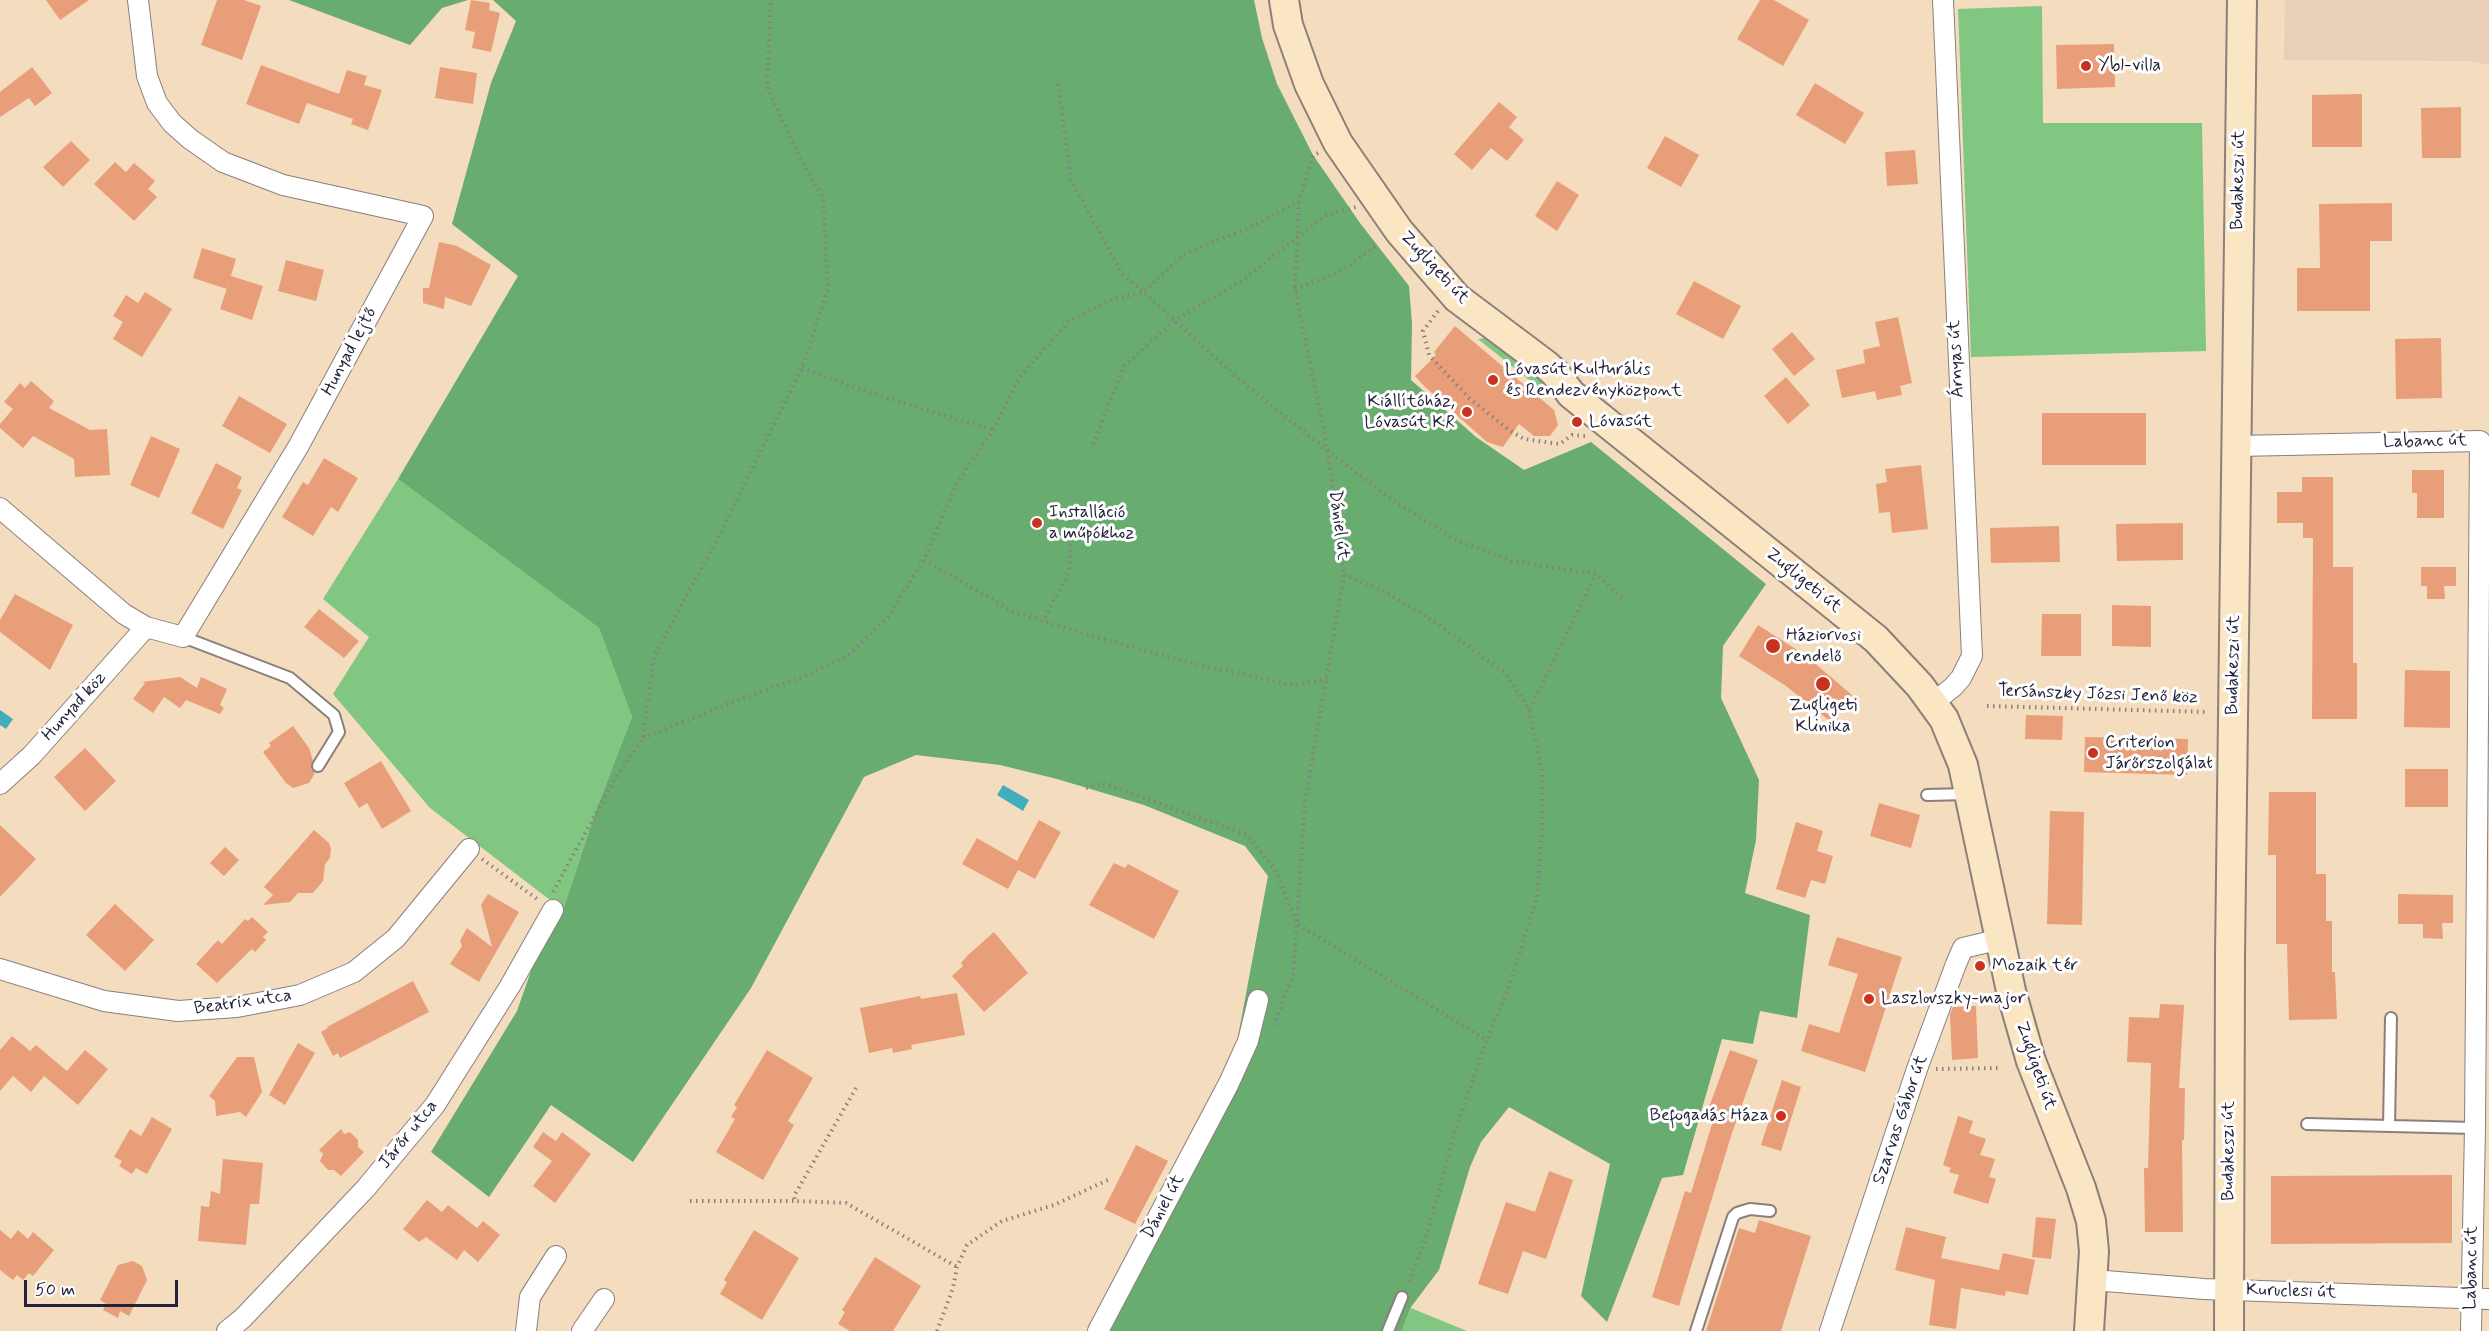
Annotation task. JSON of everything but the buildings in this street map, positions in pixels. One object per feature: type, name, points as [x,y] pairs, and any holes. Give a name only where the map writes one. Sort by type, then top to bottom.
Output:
[{"type":"street","name":"Hunyad lejtő","points":[[138,0],[143,55],[157,103],[172,123],[190,140],[223,162],[283,185],[423,216],[298,447],[183,637]]},
{"type":"street","name":"Zugligeti út","points":[[1284,0],[1288,25],[1309,84],[1338,143],[1399,231],[1457,298],[1545,364],[1571,394],[1876,639],[1903,666],[1933,703],[1955,743],[1970,794],[2011,991],[2031,1061],[2081,1188],[2091,1221],[2094,1251],[2089,1331]]},
{"type":"street","name":"Árnyas út","points":[[1933,703],[1961,678],[1971,656],[1943,0]]},
{"type":"street","name":"Budakeszi út","points":[[2229,1331],[2230,956],[2242,0]]},
{"type":"street","name":"Labanc út","points":[[2237,446],[2480,441],[2475,1098],[2480,1298],[2471,1331]]},
{"type":"street","points":[[0,508],[124,614],[146,627],[183,637]]},
{"type":"street","name":"Hunyad köz","points":[[0,784],[32,755],[146,627]]},
{"type":"street","name":"Beatrix utca","points":[[0,969],[104,1001],[178,1011],[237,1007],[300,995],[354,972],[396,938],[469,849]]},
{"type":"street","name":"Járőr utca","points":[[227,1331],[243,1318],[366,1188],[435,1105],[510,986],[552,909]]},
{"type":"street","name":"Szarvas Gábor út","points":[[1830,1331],[1917,1069],[1956,964],[1964,948],[2001,939]]},
{"type":"street","name":"Dániel út","points":[[1098,1331],[1229,1083],[1248,1041],[1258,1000]]},
{"type":"street","points":[[526,1331],[530,1297],[556,1256]]},
{"type":"street","name":"Kuruclesi út","points":[[2093,1280],[2229,1289],[2480,1298]]},
{"type":"street","points":[[582,1331],[604,1299]]},
{"type":"lane","points":[[183,637],[290,678],[334,715],[339,732],[318,766]]},
{"type":"lane","points":[[1927,795],[1970,794]]},
{"type":"lane","points":[[2389,1126],[2391,1018]]},
{"type":"lane","points":[[2307,1124],[2475,1128]]},
{"type":"lane","points":[[1696,1331],[1733,1217],[1737,1213],[1750,1209],[1770,1211]]},
{"type":"lane","points":[[1388,1331],[1402,1297]]},
{"type":"path","points":[[552,909],[553,891],[614,780],[644,738],[654,656],[714,545],[802,368],[828,289],[823,198],[799,156],[767,86],[771,0]]},
{"type":"path","points":[[1058,84],[1071,180],[1121,272],[1247,386],[1391,498],[1456,540],[1512,561],[1596,574],[1622,599]]},
{"type":"path","name":"Dániel út","points":[[1270,1034],[1293,975],[1305,802],[1344,575],[1328,451],[1295,289],[1299,201],[1313,155],[1338,143]]},
{"type":"path","points":[[644,738],[800,678],[850,654],[888,616],[924,560],[956,485],[993,430],[1019,378],[1068,322],[1110,300],[1144,292],[1184,254],[1249,228],[1299,201]]},
{"type":"path","points":[[1093,444],[1124,366],[1175,320],[1243,280],[1326,215],[1359,206]]},
{"type":"path","points":[[1295,289],[1339,272],[1379,244]]},
{"type":"path","points":[[1442,306],[1423,331],[1429,355],[1469,398],[1524,439],[1560,444],[1572,435],[1589,436]]},
{"type":"path","points":[[802,368],[867,393],[993,430]]},
{"type":"path","points":[[1037,523],[1071,540],[1069,572],[1043,621]]},
{"type":"path","points":[[924,560],[1014,612],[1043,621],[1203,666],[1293,685],[1327,679]]},
{"type":"path","points":[[1529,710],[1596,574]]},
{"type":"path","points":[[1344,575],[1380,589],[1429,618],[1506,674],[1529,710],[1542,771],[1542,829],[1537,898],[1508,989],[1456,1128],[1425,1241],[1402,1297]]},
{"type":"path","name":"Tersánszky Józsi Jenő köz","points":[[1987,706],[2209,712]]},
{"type":"path","name":"Dániel út","points":[[1086,788],[1103,783],[1247,835],[1275,869],[1297,924]]},
{"type":"path","points":[[469,849],[552,909]]},
{"type":"path","points":[[1297,924],[1487,1040]]},
{"type":"path","points":[[1917,1069],[2002,1068]]},
{"type":"path","points":[[795,1201],[794,1196],[856,1088]]},
{"type":"path","points":[[938,1331],[953,1288],[957,1267],[967,1245],[1002,1221],[1054,1205],[1110,1179]]},
{"type":"path","points":[[690,1201],[846,1203],[957,1267]]},
{"type":"shaded area","points":[[2285,0],[2489,0],[2489,65],[2469,61],[2284,60]]},
{"type":"green space","points":[[289,0],[468,0],[442,8],[410,45]]},
{"type":"green space","points":[[493,0],[1254,0],[1262,38],[1277,84],[1313,155],[1360,223],[1409,286],[1412,324],[1411,380],[1476,437],[1524,470],[1591,442],[1766,584],[1723,646],[1721,698],[1759,780],[1756,840],[1745,893],[1810,915],[1797,1018],[1760,1011],[1753,1044],[1722,1039],[1683,1175],[1662,1178],[1607,1322],[1581,1296],[1610,1164],[1509,1107],[1481,1142],[1470,1167],[1439,1270],[1411,1307],[1402,1331],[1110,1331],[1231,1101],[1232,1069],[1268,876],[1245,846],[1144,805],[1000,765],[916,755],[864,777],[751,988],[633,1162],[551,1105],[489,1197],[431,1152],[517,1011],[544,934],[563,910],[595,813],[632,717],[599,628],[398,479],[518,276],[452,224],[491,83],[516,21]]},
{"type":"green space","points":[[2042,6],[2043,123],[2202,123],[2206,351],[1971,357],[1958,9]]},
{"type":"green space","points":[[1486,338],[1540,379],[1548,395],[1478,339]]},
{"type":"green space","points":[[398,479],[599,628],[632,717],[595,813],[563,910],[430,808],[333,694],[369,637],[323,599]]},
{"type":"green space","points":[[1411,1308],[1467,1331],[1402,1331]]},
{"type":"water","points":[[0,710],[13,719],[6,729],[0,725]]},
{"type":"water","points":[[1003,785],[1029,800],[1023,811],[997,795]]},
{"type":"place","name":"Ybl-villa","points":[[2086,66]]},
{"type":"place","name":"Lóvasút Kulturális és Rendezvényközpont","points":[[1493,380]]},
{"type":"place","name":"Kiállítóház, Lóvasút KR","points":[[1467,412]]},
{"type":"place","name":"Lóvasút","points":[[1577,422]]},
{"type":"place","name":"Installáció a műpókhoz","points":[[1037,523]]},
{"type":"place","name":"Háziorvosi rendelő","points":[[1773,646]]},
{"type":"place","name":"Zugligeti Klinika","points":[[1823,684]]},
{"type":"place","name":"Criterion Járőrszolgálat","points":[[2093,753]]},
{"type":"place","name":"Mozaik tér","points":[[1980,966]]},
{"type":"place","name":"Laszlovszky-major","points":[[1869,999]]},
{"type":"place","name":"Befogadás Háza","points":[[1781,1116]]}]
